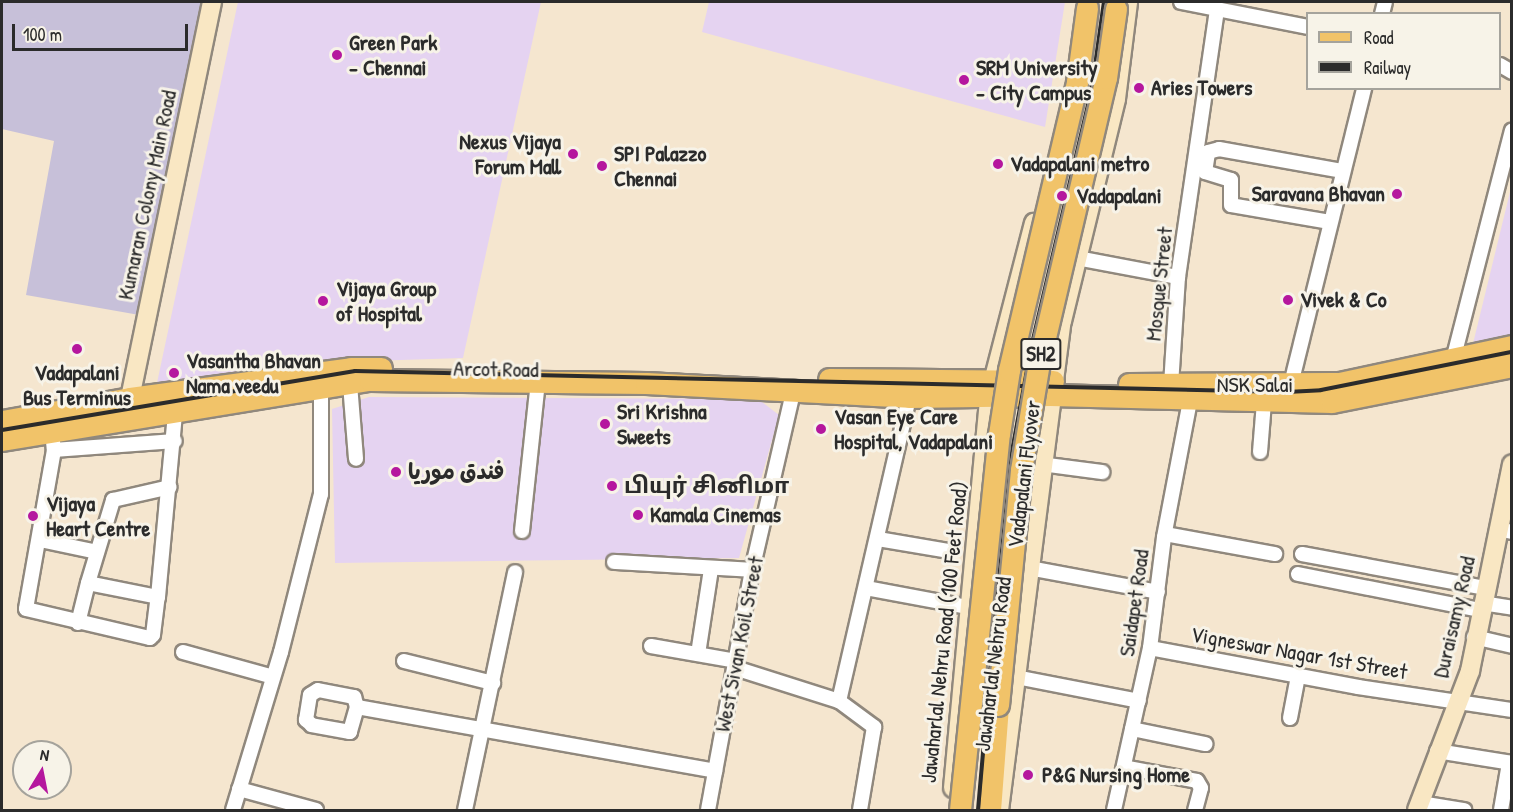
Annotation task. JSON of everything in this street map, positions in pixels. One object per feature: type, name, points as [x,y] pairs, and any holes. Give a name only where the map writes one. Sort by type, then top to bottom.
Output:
[{"type":"main road","name":"Vadapalani Flyover","points":[[960,810],[1001,423],[1009,370],[1077,82],[1088,2]]},
{"type":"main road","name":"Vadapalani Flyover","points":[[990,810],[1021,470],[1039,363],[1112,46],[1116,2]]},
{"type":"main road","name":"NSK Salai","points":[[1052,388],[1339,383],[1512,346]]},
{"type":"main road","points":[[794,388],[909,397],[992,388],[1052,388],[1190,401],[1332,402],[1512,366]]},
{"type":"main road","name":"Arcot Road","points":[[2,421],[130,398],[351,368],[992,388]]},
{"type":"main road","name":"Arcot Road","points":[[2,440],[53,441],[175,413],[350,384],[392,380],[538,382],[618,377]]},
{"type":"main road","name":"Arcot Road","points":[[742,382],[794,388]]},
{"type":"street","name":"Kumaran Colony Main Road","points":[[130,398],[213,2]]},
{"type":"street","name":"Jawaharlal Nehru Road (100 Feet Road)","points":[[952,810],[968,607],[992,388],[1066,100],[1080,2]]},
{"type":"street","points":[[1052,388],[1062,321],[1116,99],[1128,2]]},
{"type":"street","points":[[1181,2],[1306,27]]},
{"type":"street","name":"Mosque Street","points":[[1171,385],[1179,277],[1217,10]]},
{"type":"street","points":[[1291,384],[1363,90]]},
{"type":"street","points":[[1453,360],[1512,130]]},
{"type":"street","points":[[1330,222],[1231,205],[1231,180],[1205,172],[1208,152],[1218,149],[1343,171]]},
{"type":"street","points":[[1077,258],[1179,277]]},
{"type":"street","points":[[1011,309],[1062,321]]},
{"type":"street","points":[[522,531],[538,382]]},
{"type":"street","points":[[350,384],[356,459]]},
{"type":"street","name":"West Sivan Koil Street","points":[[708,810],[752,570],[794,388]]},
{"type":"street","name":"Jawaharlal Nehru Road","points":[[999,810],[1052,388]]},
{"type":"street","points":[[233,810],[273,677],[321,494],[321,389]]},
{"type":"street","points":[[839,701],[909,397]]},
{"type":"street","name":"Saidapet Road","points":[[1114,810],[1150,648],[1165,534],[1190,401]]},
{"type":"street","points":[[1260,452],[1264,402]]},
{"type":"street","points":[[175,413],[175,441],[152,637],[78,623],[26,609],[40,540],[53,441],[175,441]]},
{"type":"street","points":[[1041,464],[1102,472]]},
{"type":"street","name":"Duraisamy Road","points":[[1418,807],[1437,751],[1470,671],[1474,637],[1483,600],[1506,531],[1511,469]]},
{"type":"street","points":[[78,623],[113,500],[170,487]]},
{"type":"street","points":[[1165,534],[1275,554]]},
{"type":"street","points":[[976,537],[1032,543]]},
{"type":"street","points":[[878,539],[948,551]]},
{"type":"street","points":[[40,540],[97,552]]},
{"type":"street","points":[[1302,554],[1512,608]]},
{"type":"street","points":[[614,562],[752,570]]},
{"type":"street","points":[[1029,568],[1158,592]]},
{"type":"street","points":[[698,654],[711,569]]},
{"type":"street","points":[[465,810],[515,572]]},
{"type":"street","points":[[1298,574],[1483,600]]},
{"type":"street","points":[[88,583],[158,597]]},
{"type":"street","points":[[866,588],[968,607]]},
{"type":"street","points":[[1474,637],[1512,646]]},
{"type":"street","points":[[651,646],[698,654],[839,701],[874,728],[860,810]]},
{"type":"street","name":"Vigneswar Nagar 1st Street","points":[[1150,648],[1298,676],[1512,710]]},
{"type":"street","points":[[183,652],[273,677]]},
{"type":"street","points":[[404,661],[493,684]]},
{"type":"street","points":[[1290,718],[1298,676]]},
{"type":"street","points":[[1016,677],[1139,701]]},
{"type":"street","points":[[357,707],[716,771]]},
{"type":"street","points":[[1132,729],[1205,744]]},
{"type":"street","points":[[1437,751],[1510,763],[1501,810]]},
{"type":"street","points":[[1124,767],[1197,781],[1200,788],[1195,810]]},
{"type":"street","points":[[239,789],[316,810]]},
{"type":"street","points":[[1418,807],[1464,810]]},
{"type":"shaded area","points":[[2,2],[212,2],[145,316],[26,295],[54,141],[2,129]]},
{"type":"shaded area","points":[[238,2],[541,2],[463,358],[338,362],[154,397]]},
{"type":"shaded area","name":"SRM University - City Campus","points":[[709,2],[1065,2],[1045,127],[702,32]]},
{"type":"shaded area","points":[[1511,188],[1511,350],[1469,360]]},
{"type":"shaded area","points":[[369,397],[758,399],[779,415],[739,558],[335,563],[332,409]]},
{"type":"railway","points":[[1082,92],[1094,2]]},
{"type":"railway","points":[[978,810],[1007,478],[1031,348],[1092,87],[1104,2]]},
{"type":"railway","points":[[1028,323],[1040,270]]},
{"type":"railway","points":[[2,430],[355,371],[1287,392],[1321,390],[1512,352]]},
{"type":"railway","points":[[968,810],[975,742]]},
{"type":"place","name":"Green Park - Chennai","points":[[337,55]]},
{"type":"place","name":"SRM University - City Campus","points":[[964,80]]},
{"type":"place","name":"Aries Towers","points":[[1139,88]]},
{"type":"place","name":"Nexus Vijaya Forum Mall","points":[[573,154]]},
{"type":"place","name":"Vadapalani metro","points":[[998,164]]},
{"type":"place","name":"SPI Palazzo Chennai","points":[[602,166]]},
{"type":"place","name":"Saravana Bhavan","points":[[1397,194]]},
{"type":"place","name":"Vadapalani","points":[[1062,196]]},
{"type":"place","name":"Vivek & Co","points":[[1288,300]]},
{"type":"place","name":"Vijaya Group of Hospital","points":[[323,301]]},
{"type":"place","name":"Vadapalani Bus Terminus","points":[[77,349]]},
{"type":"place","name":"Vasantha Bhavan Nama veedu","points":[[174,373]]},
{"type":"place","name":"Sri Krishna Sweets","points":[[605,424]]},
{"type":"place","name":"Vasan Eye Care Hospital, Vadapalani","points":[[821,429]]},
{"type":"place","name":"فندق موريا","points":[[396,472]]},
{"type":"place","name":"பியுர் சினிமா","points":[[612,486]]},
{"type":"place","name":"Kamala Cinemas","points":[[638,515]]},
{"type":"place","name":"Vijaya Heart Centre","points":[[33,516]]},
{"type":"place","name":"P&G Nursing Home","points":[[1028,775]]}]
